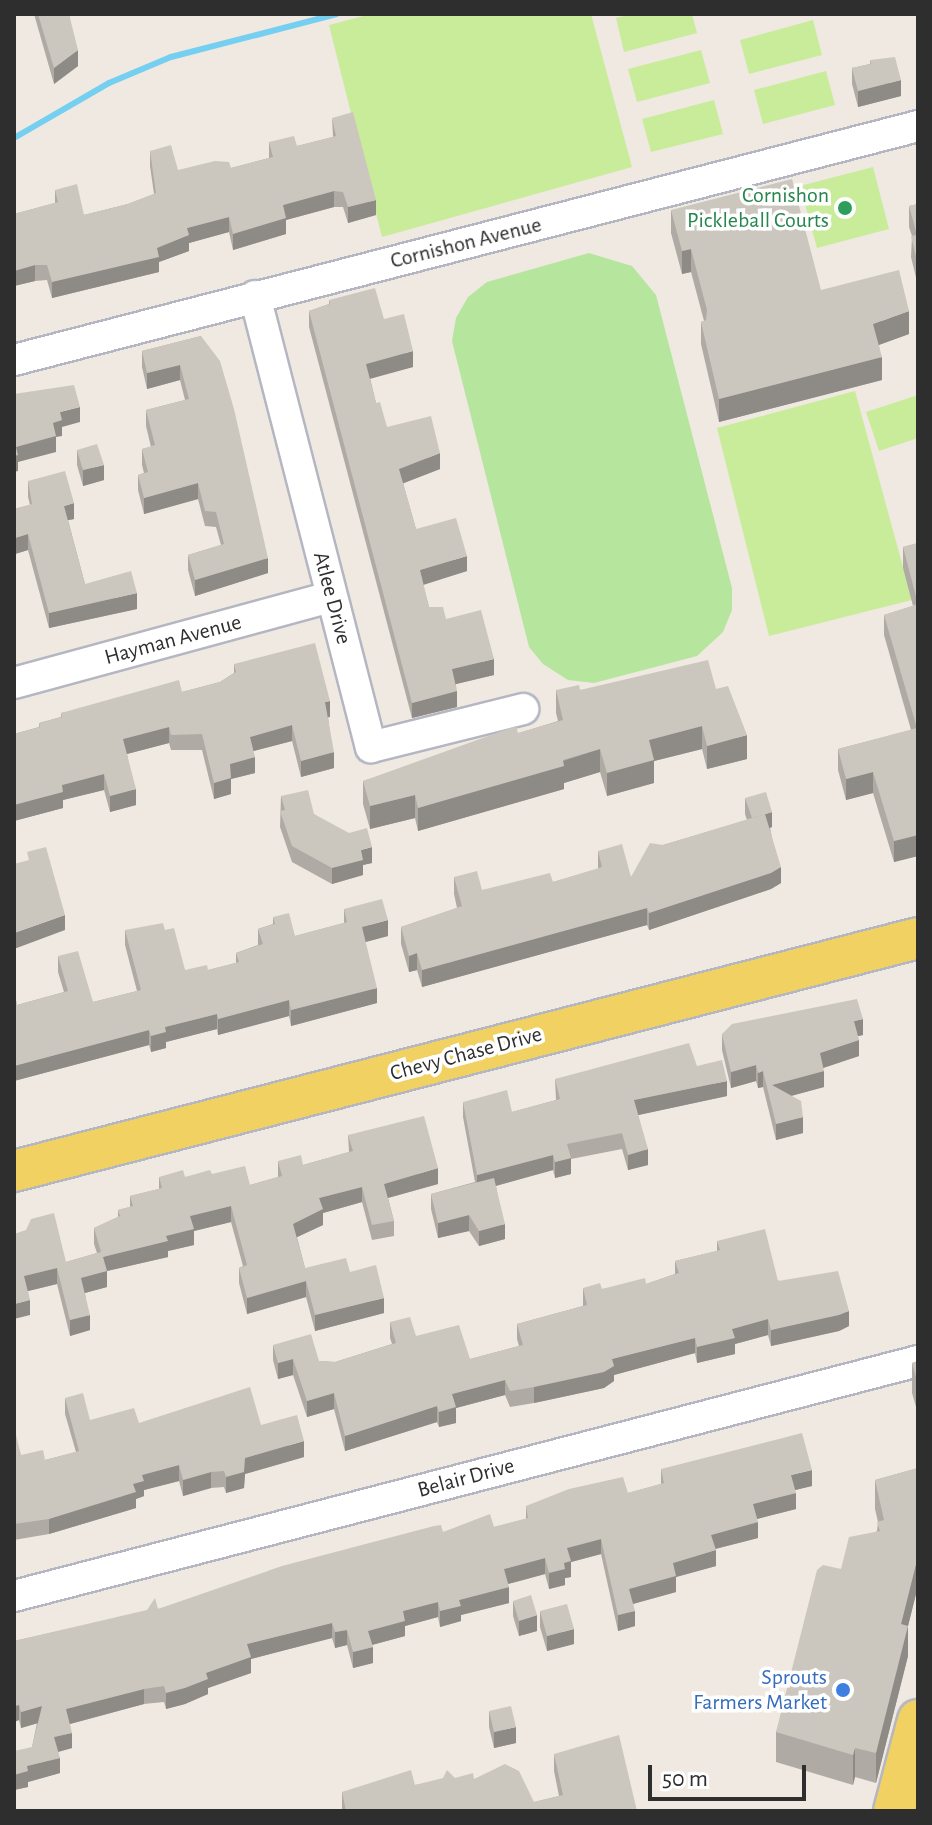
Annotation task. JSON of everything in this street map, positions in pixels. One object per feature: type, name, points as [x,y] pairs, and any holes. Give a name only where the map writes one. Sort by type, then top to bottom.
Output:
[{"type":"main road","name":"Chevy Chase Drive","points":[[14,1171],[918,938]]},
{"type":"main road","points":[[894,1811],[918,1720]]},
{"type":"street","name":"Cornishon Avenue","points":[[14,360],[918,126]]},
{"type":"street","name":"Atlee Drive","points":[[255,296],[371,747],[523,709]]},
{"type":"street","name":"Hayman Avenue","points":[[14,683],[331,597]]},
{"type":"street","name":"Belair Drive","points":[[14,1596],[918,1361]]},
{"type":"green space","points":[[371,14],[591,14],[632,167],[382,237],[329,25]]},
{"type":"green space","points":[[632,14],[692,14],[697,33],[624,52],[616,18]]},
{"type":"green space","points":[[813,20],[822,55],[749,74],[740,40]]},
{"type":"green space","points":[[701,50],[710,83],[637,102],[628,69]]},
{"type":"green space","points":[[826,71],[835,105],[763,124],[754,90]]},
{"type":"green space","points":[[714,100],[723,134],[651,152],[642,119]]},
{"type":"green space","name":"Cornishon Pickleball Courts","points":[[873,167],[889,229],[817,248],[800,186]]},
{"type":"green space","points":[[589,253],[632,266],[656,295],[732,588],[732,610],[723,632],[697,656],[594,683],[568,680],[543,664],[529,647],[452,341],[456,318],[468,297],[487,282]]},
{"type":"green space","points":[[855,391],[912,600],[769,636],[717,428]]},
{"type":"green space","points":[[918,395],[918,438],[879,451],[866,412]]},
{"type":"building","points":[[38,14],[69,14],[78,50],[54,68]]},
{"type":"building","points":[[895,57],[901,80],[858,91],[852,68],[871,64],[870,60]]},
{"type":"building","points":[[353,112],[376,200],[348,207],[343,192],[334,191],[283,205],[286,218],[233,234],[229,217],[187,228],[189,235],[157,248],[159,257],[52,282],[47,265],[14,271],[14,214],[58,202],[55,190],[77,184],[84,215],[128,204],[156,193],[150,151],[171,145],[178,170],[215,161],[229,162],[231,168],[273,157],[269,142],[294,136],[297,146],[336,136],[332,118]]},
{"type":"building","points":[[792,179],[821,290],[899,270],[909,311],[873,324],[882,357],[719,399],[701,322],[706,320],[707,310],[691,249],[682,251],[671,210]]},
{"type":"building","points":[[918,204],[918,265],[911,236],[917,235],[909,206]]},
{"type":"building","points":[[375,288],[384,319],[404,314],[413,351],[366,364],[376,403],[380,402],[387,427],[431,416],[440,453],[399,469],[416,529],[456,518],[467,556],[420,570],[429,607],[443,607],[446,619],[481,610],[494,659],[452,669],[457,691],[412,703],[309,311],[330,304],[329,300]]},
{"type":"building","points":[[201,336],[220,361],[268,558],[195,580],[188,555],[224,544],[216,512],[205,511],[198,483],[144,498],[138,475],[148,472],[142,449],[155,445],[146,410],[189,399],[180,365],[147,373],[142,351]]},
{"type":"building","points":[[74,385],[80,407],[60,412],[62,420],[53,423],[56,436],[16,447],[18,455],[14,456],[14,394]]},
{"type":"building","points":[[97,444],[104,465],[83,470],[77,450]]},
{"type":"building","points":[[65,471],[74,503],[64,506],[85,584],[131,571],[137,593],[49,613],[28,534],[15,538],[14,509],[32,504],[28,481]]},
{"type":"building","points":[[918,543],[918,604],[903,547]]},
{"type":"building","points":[[918,604],[918,835],[894,841],[873,772],[846,779],[838,749],[917,728],[884,615]]},
{"type":"building","points":[[315,643],[330,701],[325,702],[334,752],[301,761],[292,725],[250,737],[255,757],[230,764],[231,778],[214,783],[202,734],[171,735],[169,727],[123,739],[136,789],[110,796],[104,774],[62,785],[63,792],[14,805],[14,734],[40,727],[39,723],[62,717],[61,713],[179,680],[182,692],[220,682],[236,672],[234,664]]},
{"type":"building","points":[[708,660],[716,689],[728,686],[747,735],[707,746],[702,726],[649,740],[654,760],[607,773],[600,749],[563,760],[564,766],[418,808],[415,795],[370,806],[363,781],[516,726],[518,733],[563,720],[556,690],[579,685],[580,690]]},
{"type":"building","points":[[308,790],[314,814],[349,833],[367,828],[372,847],[361,850],[363,860],[332,868],[292,846],[280,811],[285,810],[281,796]]},
{"type":"building","points":[[766,792],[772,812],[752,818],[745,798]]},
{"type":"building","points":[[765,814],[781,867],[771,873],[649,913],[647,908],[422,970],[417,953],[409,956],[401,927],[462,906],[454,877],[477,871],[482,890],[550,873],[553,882],[602,867],[598,851],[622,844],[631,877],[650,843],[663,845]]},
{"type":"building","points":[[46,847],[65,915],[14,933],[14,864],[29,860],[27,852]]},
{"type":"building","points":[[382,899],[388,920],[362,927],[377,988],[291,1010],[289,1000],[218,1019],[217,1014],[165,1027],[166,1032],[151,1036],[149,1030],[14,1066],[14,991],[17,1005],[68,991],[58,956],[78,951],[93,1002],[141,990],[125,930],[163,923],[165,930],[174,928],[185,970],[207,965],[208,970],[239,962],[236,953],[263,944],[258,929],[275,924],[273,917],[289,913],[295,936],[347,922],[344,909]]},
{"type":"building","points":[[857,999],[863,1019],[854,1021],[859,1040],[820,1053],[824,1071],[772,1085],[801,1101],[803,1117],[776,1124],[763,1071],[758,1073],[756,1065],[731,1072],[722,1034],[732,1024]]},
{"type":"building","points":[[689,1043],[697,1066],[722,1060],[727,1081],[634,1100],[648,1149],[628,1155],[622,1133],[567,1144],[571,1158],[555,1162],[553,1155],[477,1175],[463,1102],[507,1090],[512,1112],[560,1099],[555,1079]]},
{"type":"building","points":[[424,1116],[438,1168],[384,1184],[394,1221],[372,1225],[362,1187],[319,1198],[323,1209],[293,1224],[305,1268],[346,1258],[350,1272],[376,1265],[384,1298],[315,1315],[306,1281],[247,1298],[239,1268],[247,1265],[231,1206],[190,1216],[194,1229],[166,1236],[168,1241],[103,1257],[107,1271],[81,1278],[90,1315],[70,1320],[57,1268],[24,1276],[30,1300],[14,1304],[14,1234],[26,1230],[31,1219],[54,1213],[66,1262],[101,1252],[94,1228],[120,1216],[118,1210],[133,1206],[130,1196],[162,1188],[159,1177],[183,1170],[185,1177],[245,1166],[250,1185],[282,1176],[278,1161],[301,1155],[303,1165],[353,1151],[348,1135]]},
{"type":"building","points":[[494,1178],[505,1224],[479,1231],[469,1215],[438,1223],[431,1194]]},
{"type":"building","points":[[765,1229],[778,1281],[838,1271],[849,1311],[771,1330],[768,1319],[732,1329],[735,1338],[697,1347],[695,1338],[612,1359],[614,1366],[604,1372],[534,1387],[510,1391],[505,1380],[452,1394],[456,1407],[439,1412],[437,1406],[345,1436],[334,1393],[307,1401],[293,1359],[278,1363],[273,1345],[311,1334],[319,1361],[335,1362],[396,1343],[390,1322],[410,1317],[416,1336],[459,1325],[470,1359],[523,1345],[517,1324],[587,1305],[583,1288],[600,1283],[602,1289],[645,1278],[646,1284],[679,1273],[675,1261],[720,1250],[717,1241]]},
{"type":"building","points":[[918,1361],[918,1384],[912,1363]]},
{"type":"building","points":[[250,1387],[261,1425],[297,1415],[304,1441],[245,1458],[244,1472],[226,1477],[224,1471],[211,1472],[183,1480],[179,1465],[142,1475],[144,1481],[133,1484],[136,1492],[49,1519],[14,1524],[14,1435],[21,1455],[43,1450],[45,1460],[79,1451],[65,1398],[83,1393],[90,1420],[134,1408],[139,1423]]},
{"type":"building","points":[[802,1433],[812,1470],[791,1475],[796,1493],[753,1504],[758,1522],[711,1535],[716,1550],[673,1563],[676,1576],[629,1589],[635,1611],[618,1615],[601,1539],[567,1548],[571,1561],[564,1563],[565,1569],[549,1573],[545,1558],[504,1569],[509,1587],[459,1600],[461,1606],[440,1611],[438,1602],[403,1611],[405,1621],[368,1631],[373,1647],[353,1652],[347,1630],[335,1632],[332,1623],[247,1644],[251,1657],[206,1673],[208,1679],[185,1688],[166,1693],[164,1686],[144,1689],[66,1709],[72,1733],[54,1737],[60,1758],[27,1766],[28,1771],[14,1775],[14,1751],[32,1747],[42,1706],[21,1712],[19,1705],[14,1706],[14,1641],[147,1610],[155,1598],[158,1609],[282,1566],[434,1526],[441,1525],[443,1532],[490,1514],[494,1527],[528,1518],[526,1506],[569,1489],[623,1477],[628,1493],[664,1483],[661,1469]]},
{"type":"building","points":[[918,1468],[918,1556],[901,1624],[908,1626],[876,1753],[855,1748],[853,1755],[776,1732],[817,1570],[823,1565],[841,1569],[849,1537],[880,1531],[877,1522],[884,1520],[875,1480]]},
{"type":"building","points":[[531,1595],[537,1615],[519,1621],[513,1601]]},
{"type":"building","points":[[567,1604],[574,1629],[547,1636],[540,1611]]},
{"type":"building","points":[[511,1706],[516,1727],[494,1732],[489,1711]]},
{"type":"building","points":[[619,1735],[637,1811],[346,1811],[342,1792],[411,1770],[415,1785],[443,1778],[447,1770],[455,1778],[473,1773],[474,1779],[505,1764],[519,1771],[534,1802],[563,1795],[554,1754]]},
{"type":"waterway","points":[[14,138],[109,83],[171,57],[337,14]]},
{"type":"place","name":"Cornishon Pickleball Courts","points":[[845,208]]},
{"type":"place","name":"Sprouts Farmers Market","points":[[843,1690]]}]
